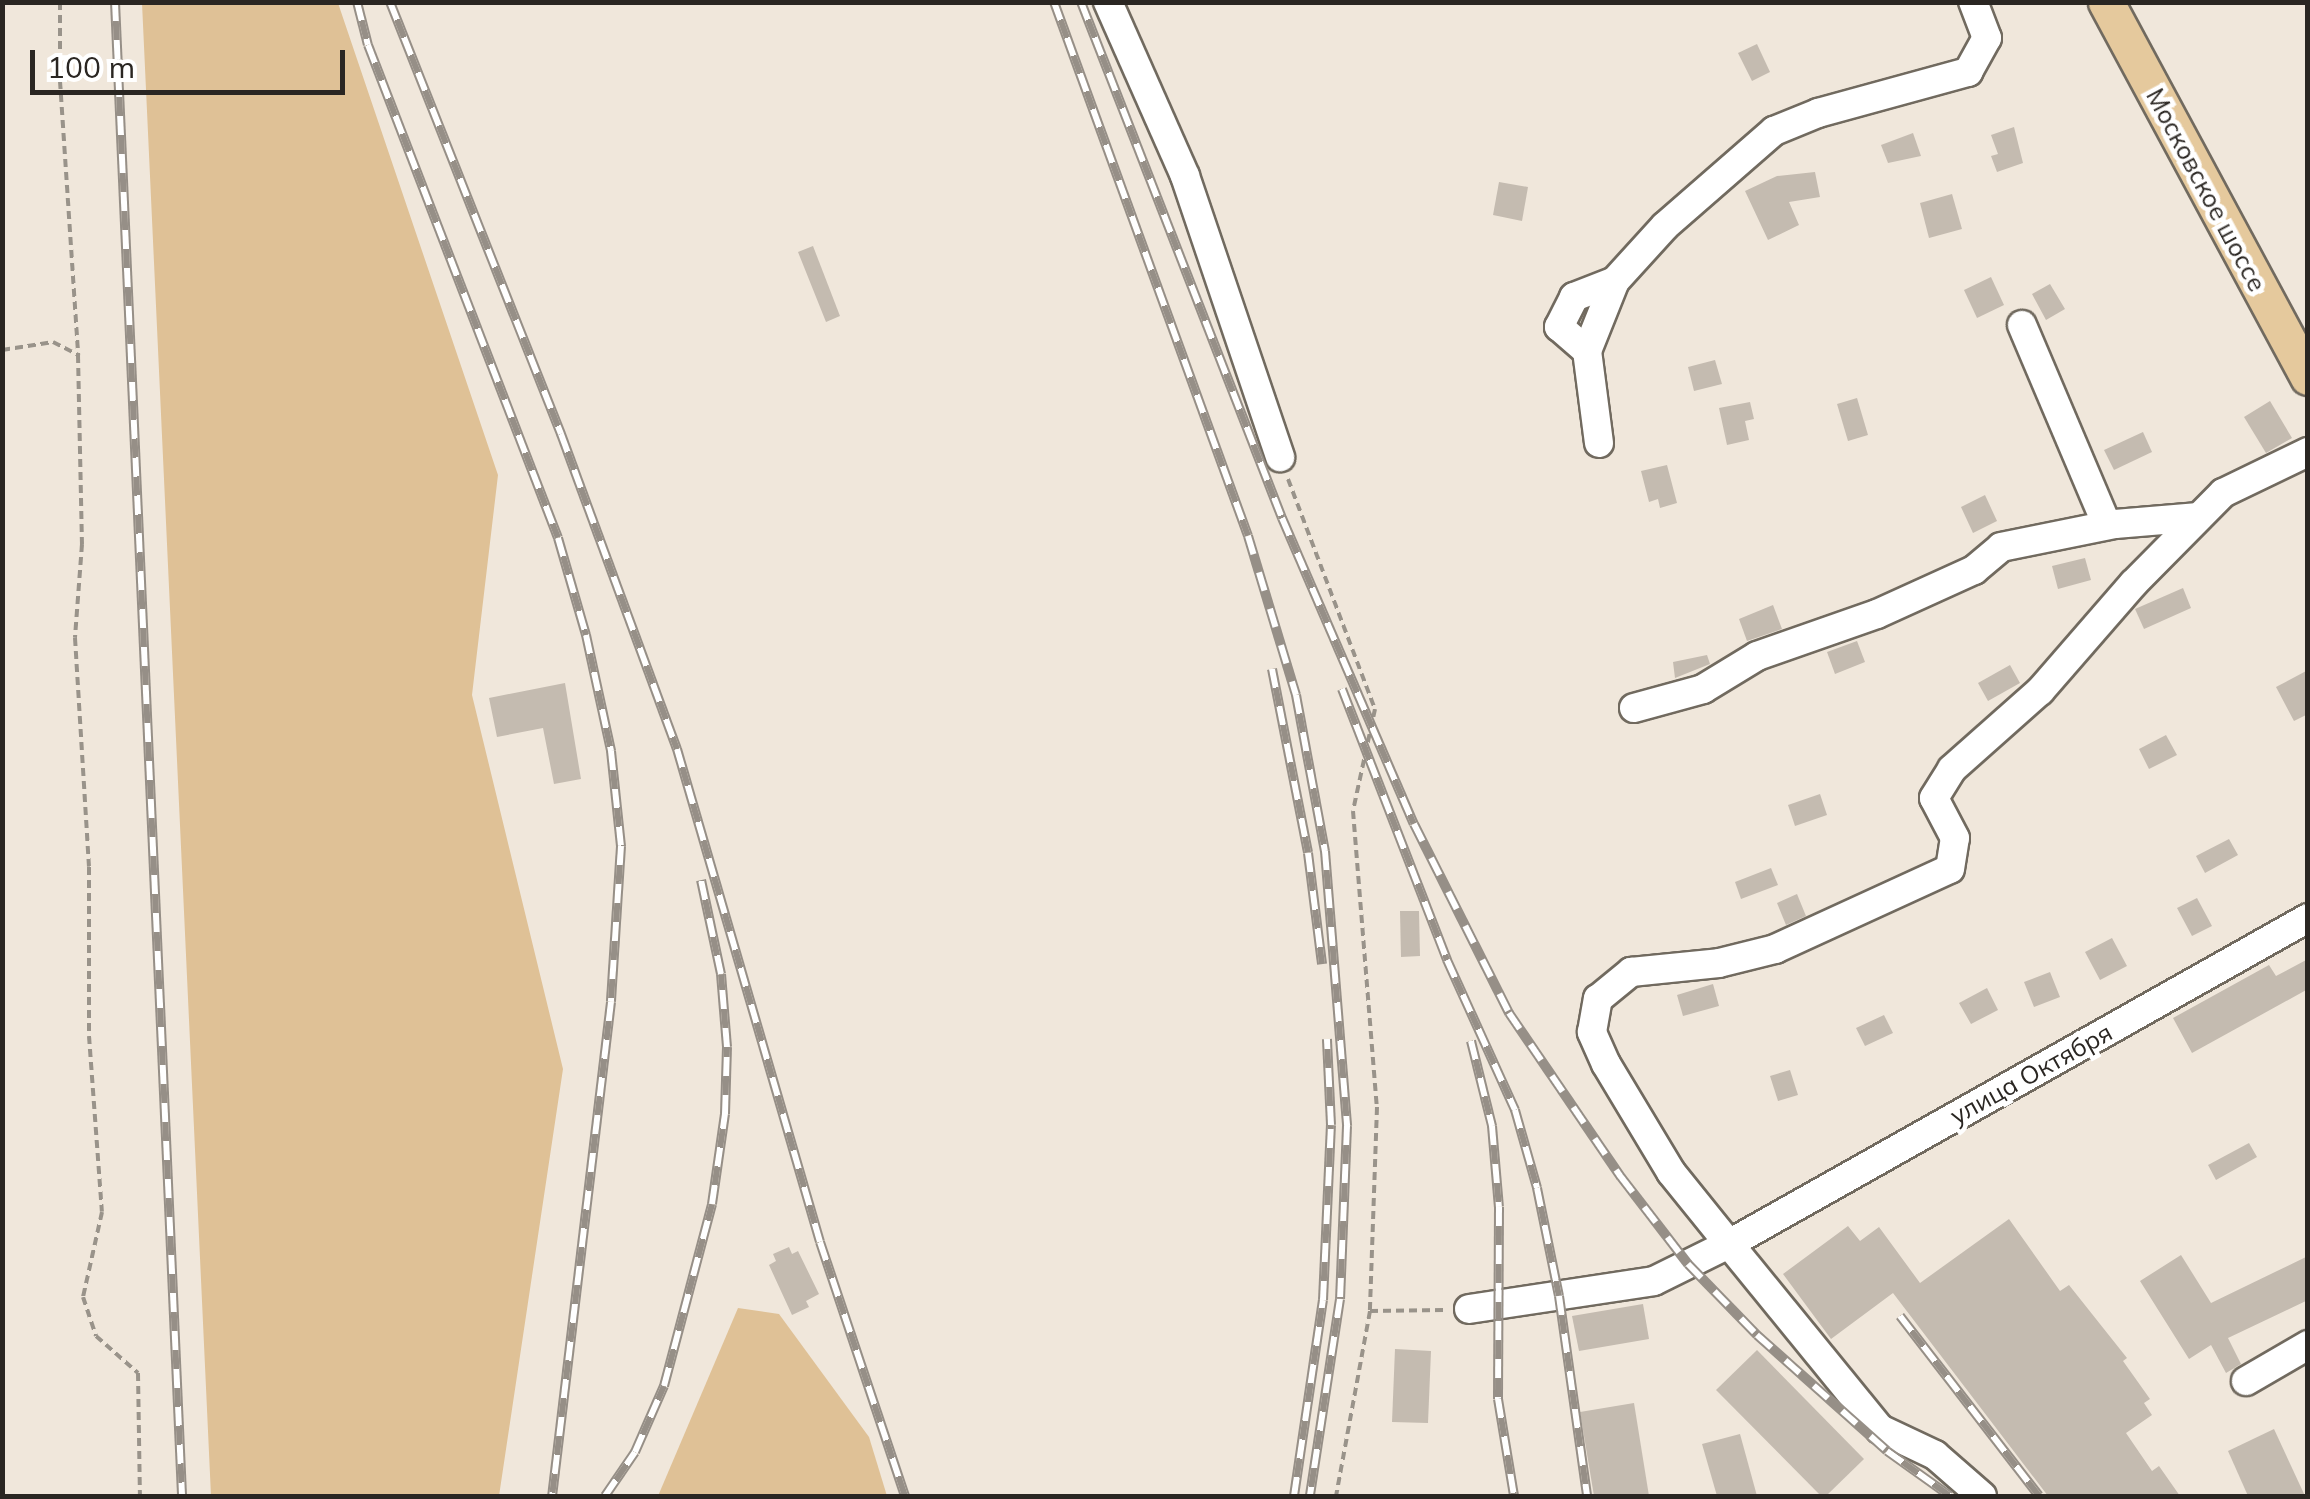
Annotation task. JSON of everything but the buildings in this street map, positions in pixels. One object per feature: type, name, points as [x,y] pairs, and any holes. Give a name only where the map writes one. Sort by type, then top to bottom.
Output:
[{"type":"main road","name":"Московское шоссе","points":[[2106,2],[2305,363]]},
{"type":"street","points":[[1108,2],[1184,176],[1280,457]]},
{"type":"street","points":[[1598,443],[1588,351],[1615,281],[1665,226],[1774,131],[1818,113],[1968,72],[1987,38],[1972,2]]},
{"type":"street","points":[[2022,325],[2107,526]]},
{"type":"street","points":[[1982,1496],[1936,1455],[1880,1429],[1671,1172],[1606,1064],[1592,1032],[1598,999],[1631,972],[1720,963],[1775,948],[1950,869],[1955,838],[1934,798],[1952,769],[2040,691],[2223,493],[2308,452]]},
{"type":"street","points":[[1634,708],[1703,689],[1757,656],[1877,614],[1974,570],[2001,547],[2107,526],[2199,517]]},
{"type":"street","name":"улица Октября","points":[[1469,1310],[1654,1282],[1755,1230],[2308,918]]},
{"type":"street","points":[[2246,1381],[2308,1345]]},
{"type":"path","points":[[60,2],[64,160],[78,355],[82,544],[74,638],[89,867],[90,1056],[102,1212],[83,1296],[96,1336],[138,1373],[140,1496]]},
{"type":"path","points":[[2,350],[53,342],[78,355]]},
{"type":"path","points":[[1280,457],[1375,709],[1353,810],[1377,1108],[1370,1310],[1336,1496]]},
{"type":"path","points":[[1370,1310],[1469,1310]]},
{"type":"shaded area","points":[[142,3],[338,3],[498,475],[472,695],[563,1069],[499,1496],[211,1496]]},
{"type":"shaded area","points":[[738,1308],[779,1314],[869,1437],[887,1496],[658,1496]]},
{"type":"railway","points":[[115,2],[182,1496]]},
{"type":"railway","points":[[357,2],[368,45],[558,538],[586,635],[611,751],[621,846],[611,1002],[552,1496]]},
{"type":"railway","points":[[390,2],[561,434],[677,749],[820,1242],[905,1496]]},
{"type":"railway","points":[[1054,2],[1248,536],[1296,695],[1325,851],[1347,1126],[1340,1299],[1310,1496]]},
{"type":"railway","points":[[1081,2],[1282,518],[1414,824],[1509,1013],[1621,1177],[1688,1264],[1757,1335],[1887,1451],[1950,1496]]},
{"type":"railway","points":[[1272,669],[1308,853],[1322,964]]},
{"type":"railway","points":[[1342,689],[1447,960],[1515,1110],[1537,1188],[1559,1296],[1587,1496]]},
{"type":"railway","points":[[605,1496],[635,1452],[664,1386],[712,1204],[725,1114],[727,1047],[721,974],[701,880]]},
{"type":"railway","points":[[1294,1496],[1323,1300],[1331,1125],[1327,1039]]},
{"type":"railway","points":[[1471,1041],[1492,1126],[1499,1207],[1498,1399],[1514,1496]]},
{"type":"railway","points":[[1900,1316],[2039,1496]]}]
